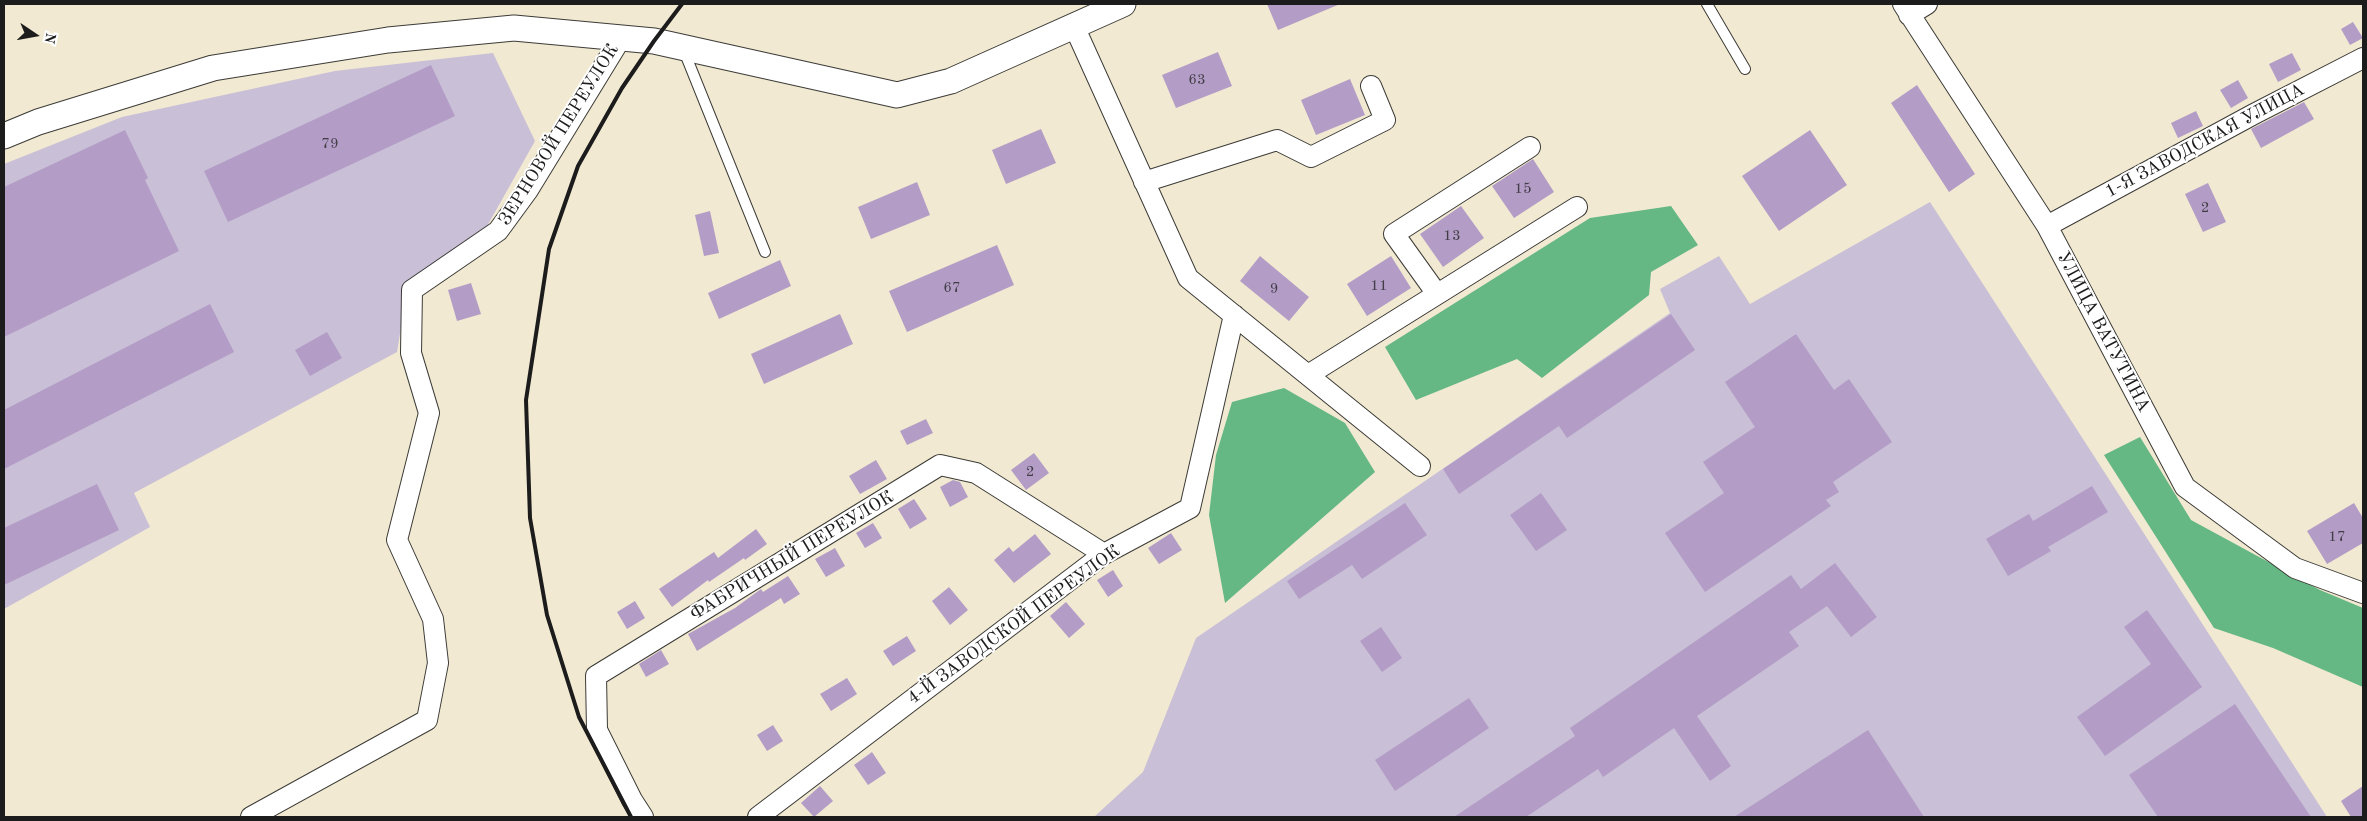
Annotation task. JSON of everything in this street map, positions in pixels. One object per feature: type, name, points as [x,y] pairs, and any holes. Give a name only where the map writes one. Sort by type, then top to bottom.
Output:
[{"type":"street","points":[[4,136],[38,122],[213,68],[388,40],[514,28],[654,41],[897,95],[951,81],[1123,4]]},
{"type":"street","points":[[1906,9],[1926,4]]},
{"type":"street","name":"УЛИЦА ВАТУТИНА","points":[[1906,9],[2047,226],[2185,487],[2295,568],[2363,593]]},
{"type":"street","points":[[1074,26],[1188,278],[1420,466]]},
{"type":"street","name":"ЗЕРНОВОЙ ПЕРЕУЛОК","points":[[251,817],[427,720],[438,663],[433,619],[397,540],[429,413],[411,353],[412,290],[498,231],[528,190],[621,38]]},
{"type":"street","name":"1-Я ЗАВОДСКАЯ УЛИЦА","points":[[2047,226],[2254,114],[2363,58]]},
{"type":"street","points":[[1144,182],[1276,140],[1311,157],[1385,120],[1370,86]]},
{"type":"street","points":[[1437,294],[1394,234],[1530,147]]},
{"type":"street","points":[[1308,375],[1577,206]]},
{"type":"street","name":"4-Й ЗАВОДСКОЙ ПЕРЕУЛОК","points":[[758,817],[1104,554],[1190,508],[1234,315]]},
{"type":"street","name":"ФАБРИЧНЫЙ ПЕРЕУЛОК","points":[[643,817],[632,800],[597,730],[596,676],[940,465],[976,473],[1104,554]]},
{"type":"lane","points":[[1707,4],[1745,69]]},
{"type":"lane","points":[[683,47],[765,252]]},
{"type":"shaded area","points":[[493,53],[535,141],[486,228],[408,284],[397,352],[134,493],[150,527],[4,609],[4,164],[122,117],[335,71]]},
{"type":"shaded area","points":[[1930,202],[2327,817],[1094,817],[1143,772],[1196,638],[1670,313],[1660,289],[1719,256],[1750,304]]},
{"type":"green space","points":[[1671,206],[1698,245],[1651,272],[1649,295],[1542,378],[1517,359],[1416,400],[1385,347],[1590,218]]},
{"type":"green space","points":[[1284,388],[1345,423],[1375,472],[1225,603],[1209,515],[1216,455],[1232,402]]},
{"type":"green space","points":[[2140,437],[2191,520],[2320,590],[2363,608],[2363,687],[2273,648],[2214,628],[2104,455]]},
{"type":"building","points":[[1267,4],[1340,4],[1278,30]]},
{"type":"building","points":[[2353,22],[2363,38],[2350,45],[2341,29]]},
{"type":"building","points":[[1218,52],[1232,86],[1176,108],[1162,75]]},
{"type":"building","points":[[2292,53],[2301,70],[2278,82],[2269,64]]},
{"type":"building","points":[[431,65],[455,116],[228,222],[204,171]]},
{"type":"building","points":[[1350,79],[1365,115],[1316,135],[1301,100]]},
{"type":"building","points":[[2238,80],[2248,98],[2231,108],[2220,90]]},
{"type":"building","points":[[1917,85],[1975,174],[1949,192],[1891,103]]},
{"type":"building","points":[[2304,102],[2314,119],[2261,148],[2251,129]]},
{"type":"building","points":[[2196,111],[2203,126],[2178,138],[2171,123]]},
{"type":"building","points":[[1041,129],[1056,163],[1006,184],[992,150]]},
{"type":"building","points":[[125,130],[148,178],[145,180],[179,251],[4,337],[4,187]]},
{"type":"building","points":[[1810,130],[1847,185],[1779,231],[1742,176]]},
{"type":"building","points":[[1533,159],[1554,192],[1514,218],[1492,186]]},
{"type":"building","points":[[917,182],[930,215],[871,239],[858,207]]},
{"type":"building","points":[[2208,183],[2226,222],[2203,232],[2185,194]]},
{"type":"building","points":[[1461,206],[1484,238],[1443,267],[1420,234]]},
{"type":"building","points":[[710,211],[719,253],[704,256],[695,215]]},
{"type":"building","points":[[997,245],[1014,285],[907,332],[889,291]]},
{"type":"building","points":[[1260,256],[1309,297],[1289,321],[1240,281]]},
{"type":"building","points":[[1391,256],[1411,288],[1367,316],[1347,284]]},
{"type":"building","points":[[780,260],[791,286],[719,319],[708,293]]},
{"type":"building","points":[[471,283],[481,314],[457,321],[448,290]]},
{"type":"building","points":[[210,304],[234,352],[4,469],[4,410]]},
{"type":"building","points":[[840,314],[853,344],[764,384],[751,354]]},
{"type":"building","points":[[1671,314],[1695,350],[1567,438],[1559,426],[1459,494],[1443,469]]},
{"type":"building","points":[[327,332],[342,358],[310,376],[295,350]]},
{"type":"building","points":[[1796,334],[1834,390],[1849,379],[1892,442],[1833,482],[1839,492],[1826,500],[1831,506],[1705,592],[1665,533],[1724,493],[1703,462],[1755,427],[1725,382]]},
{"type":"building","points":[[926,419],[933,433],[907,445],[900,431]]},
{"type":"building","points":[[1034,453],[1049,473],[1026,490],[1011,470]]},
{"type":"building","points":[[876,460],[887,479],[860,494],[849,476]]},
{"type":"building","points":[[953,480],[960,482],[968,497],[950,507],[940,487]]},
{"type":"building","points":[[97,484],[119,530],[4,585],[4,528]]},
{"type":"building","points":[[2092,486],[2108,512],[2048,547],[2051,551],[2008,576],[1986,539],[2029,514],[2033,521]]},
{"type":"building","points":[[1541,493],[1567,530],[1536,551],[1510,515]]},
{"type":"building","points":[[914,499],[927,519],[910,529],[898,509]]},
{"type":"building","points":[[1405,503],[1427,535],[1362,579],[1352,565],[1299,599],[1287,581]]},
{"type":"building","points":[[2354,503],[2363,518],[2363,543],[2327,564],[2307,531]]},
{"type":"building","points":[[873,523],[882,538],[865,548],[856,533]]},
{"type":"building","points":[[756,529],[767,544],[709,582],[708,580],[672,607],[659,589],[714,552],[718,558]]},
{"type":"building","points":[[1171,533],[1182,550],[1159,564],[1148,548]]},
{"type":"building","points":[[1035,534],[1051,554],[1014,583],[994,560],[1009,547],[1013,552]]},
{"type":"building","points":[[835,548],[845,566],[826,577],[815,559]]},
{"type":"building","points":[[1835,563],[1877,617],[1851,637],[1827,606],[1789,632],[1799,646],[1697,716],[1731,766],[1710,781],[1674,728],[1603,777],[1598,769],[1526,817],[1454,817],[1575,736],[1570,728],[1791,575],[1801,589]]},
{"type":"building","points":[[1113,570],[1123,586],[1108,597],[1097,580]]},
{"type":"building","points":[[788,576],[800,594],[784,604],[781,598],[697,651],[688,634],[735,608],[761,589],[763,592]]},
{"type":"building","points":[[949,587],[968,610],[950,625],[932,601]]},
{"type":"building","points":[[635,601],[645,618],[627,629],[617,612]]},
{"type":"building","points":[[1066,602],[1085,624],[1069,638],[1050,616]]},
{"type":"building","points":[[2147,610],[2202,687],[2105,756],[2077,717],[2151,664],[2124,627]]},
{"type":"building","points":[[1381,627],[1402,658],[1382,672],[1360,641]]},
{"type":"building","points":[[907,636],[916,651],[893,666],[883,651]]},
{"type":"building","points":[[661,650],[669,664],[646,677],[639,664]]},
{"type":"building","points":[[847,678],[857,694],[831,711],[820,694]]},
{"type":"building","points":[[1469,698],[1489,728],[1395,791],[1375,760]]},
{"type":"building","points":[[2235,704],[2311,817],[2158,817],[2129,775]]},
{"type":"building","points":[[773,725],[783,741],[767,751],[757,735]]},
{"type":"building","points":[[1868,730],[1924,817],[1734,817]]},
{"type":"building","points":[[872,752],[886,773],[868,785],[854,765]]},
{"type":"building","points":[[820,786],[833,801],[814,817],[801,803]]},
{"type":"building","points":[[2363,786],[2363,817],[2351,817],[2341,801]]},
{"type":"railway","points":[[631,817],[579,717],[547,615],[530,518],[526,400],[549,249],[578,166],[622,88],[682,4]]}]
